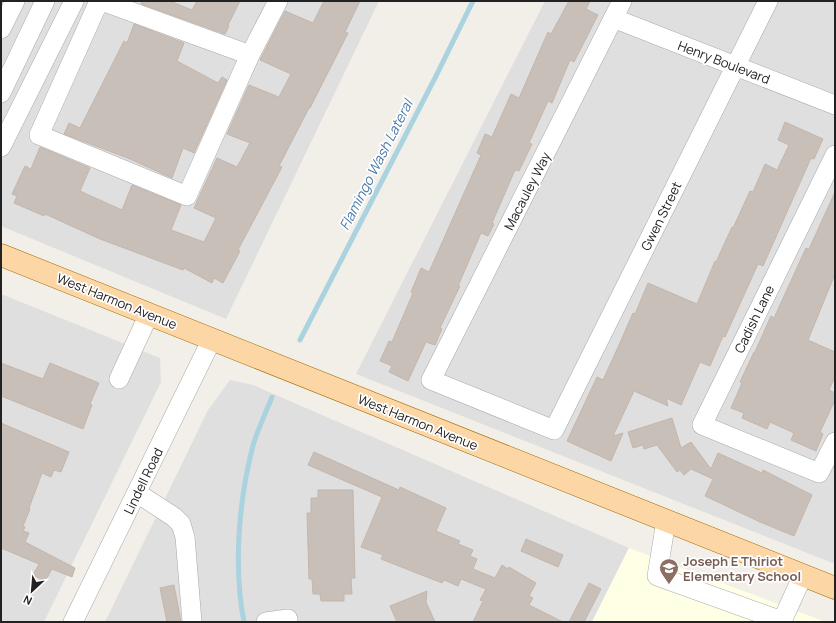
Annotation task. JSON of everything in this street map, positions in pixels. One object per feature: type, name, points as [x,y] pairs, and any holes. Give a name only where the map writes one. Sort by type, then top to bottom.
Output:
[{"type":"main road","name":"West Harmon Avenue","points":[[1,255],[835,588]]},
{"type":"street","points":[[1,29],[15,1]]},
{"type":"street","points":[[1,93],[46,1]]},
{"type":"street","points":[[2,142],[74,1]]},
{"type":"street","points":[[99,1],[39,135],[188,196],[250,55],[278,1]]},
{"type":"street","points":[[102,1],[250,55]]},
{"type":"street","name":"Macauley Way","points":[[554,430],[431,380],[622,1]]},
{"type":"street","name":"Gwen Street","points":[[554,430],[768,1]]},
{"type":"street","name":"Henry Boulevard","points":[[613,18],[835,105]]},
{"type":"street","name":"Cadish Lane","points":[[835,155],[702,425],[819,473],[835,442]]},
{"type":"street","points":[[119,379],[149,314]]},
{"type":"street","name":"Lindell Road","points":[[74,622],[212,339]]},
{"type":"street","points":[[137,493],[174,517],[181,524],[185,540],[192,622]]},
{"type":"street","points":[[666,521],[657,576],[782,621],[803,575]]},
{"type":"street","points":[[267,622],[288,618]]},
{"type":"shaded area","points":[[1,1],[379,1],[226,319],[1,226]]},
{"type":"shaded area","points":[[545,1],[835,1],[835,564],[356,374]]},
{"type":"shaded area","points":[[1,294],[160,358],[161,382],[44,622],[1,622]]},
{"type":"shaded area","points":[[230,380],[253,385],[629,548],[592,622],[105,622],[208,410]]},
{"type":"shaded area","name":"Joseph E Thiriot Elementary School","points":[[629,548],[826,622],[592,622]]},
{"type":"building","points":[[142,1],[170,1],[192,10],[197,1],[240,1],[225,34],[141,4]]},
{"type":"building","points":[[324,1],[360,1],[345,32],[348,33],[279,166],[282,167],[238,250],[240,251],[223,283],[214,278],[212,283],[184,268],[183,270],[100,239],[45,214],[44,216],[14,203],[17,196],[12,194],[25,166],[31,169],[40,147],[90,168],[80,191],[122,210],[132,185],[181,205],[171,230],[204,242],[216,218],[194,208],[217,158],[237,167],[250,143],[227,134],[249,85],[279,97],[291,74],[260,60],[285,11],[313,23]]},
{"type":"building","points":[[569,1],[590,1],[586,9],[598,15],[574,62],[570,60],[552,103],[548,101],[529,143],[532,144],[519,171],[515,170],[492,223],[494,224],[488,236],[481,233],[458,286],[460,286],[440,328],[442,329],[435,345],[426,342],[408,381],[389,372],[392,366],[380,361],[389,341],[392,342],[413,293],[411,292],[421,268],[429,272],[481,155],[477,153],[485,134],[492,137],[511,94],[519,98],[548,32],[551,34]]},
{"type":"building","points":[[134,24],[184,43],[177,61],[218,83],[222,77],[227,80],[194,153],[183,148],[172,178],[130,159],[64,134],[69,123],[80,128],[124,41],[127,43]]},
{"type":"building","points":[[785,122],[823,139],[814,159],[811,158],[763,266],[758,264],[725,337],[723,336],[710,366],[700,362],[681,405],[666,398],[668,406],[634,391],[613,436],[623,433],[611,461],[567,441],[597,377],[603,380],[633,313],[635,314],[648,283],[697,304],[715,261],[716,262],[750,191],[753,192],[765,164],[777,170],[789,145],[778,140]]},
{"type":"building","points":[[835,192],[835,274],[808,340],[835,352],[835,377],[829,390],[835,393],[835,400],[820,432],[823,434],[816,451],[791,440],[794,433],[770,422],[767,429],[742,418],[744,413],[731,408],[742,383],[740,382],[771,316],[774,318],[806,248],[809,249]]},
{"type":"building","points":[[1,363],[43,379],[50,363],[99,383],[90,404],[92,405],[83,429],[1,396]]},
{"type":"building","points":[[672,418],[681,448],[691,442],[711,469],[718,453],[762,473],[763,470],[812,495],[794,536],[705,496],[713,479],[691,469],[684,475],[680,470],[677,472],[657,445],[644,449],[643,445],[633,448],[628,432]]},
{"type":"building","points":[[1,423],[69,452],[61,472],[54,470],[51,477],[42,473],[23,526],[25,527],[23,531],[29,533],[25,542],[75,568],[72,577],[52,569],[45,581],[33,575],[39,564],[1,548]]},
{"type":"building","points":[[314,452],[399,490],[400,487],[446,508],[436,531],[460,541],[458,544],[473,550],[470,556],[477,559],[473,569],[495,578],[502,565],[508,569],[509,567],[536,583],[529,596],[533,598],[529,605],[563,622],[473,622],[483,601],[480,600],[486,589],[461,579],[458,586],[444,580],[442,583],[381,559],[383,555],[361,547],[382,497],[308,465]]},
{"type":"building","points":[[318,490],[353,490],[355,578],[351,578],[352,594],[344,594],[344,601],[321,601],[320,594],[313,594],[312,579],[309,579],[307,513],[311,513],[311,498],[318,498]]},
{"type":"building","points":[[526,539],[563,555],[558,567],[521,551]]},
{"type":"building","points":[[589,583],[601,589],[584,622],[569,622]]},
{"type":"building","points":[[174,585],[181,622],[167,622],[160,588]]},
{"type":"building","points":[[427,591],[426,602],[435,622],[397,622],[390,606]]},
{"type":"waterway","name":"Flamingo Wash Lateral","points":[[300,340],[473,1]]},
{"type":"waterway","name":"Flamingo Wash Lateral","points":[[244,622],[238,555],[241,508],[254,442],[272,397]]},
{"type":"place","name":"Joseph E Thiriot Elementary School","points":[[669,585]]}]
